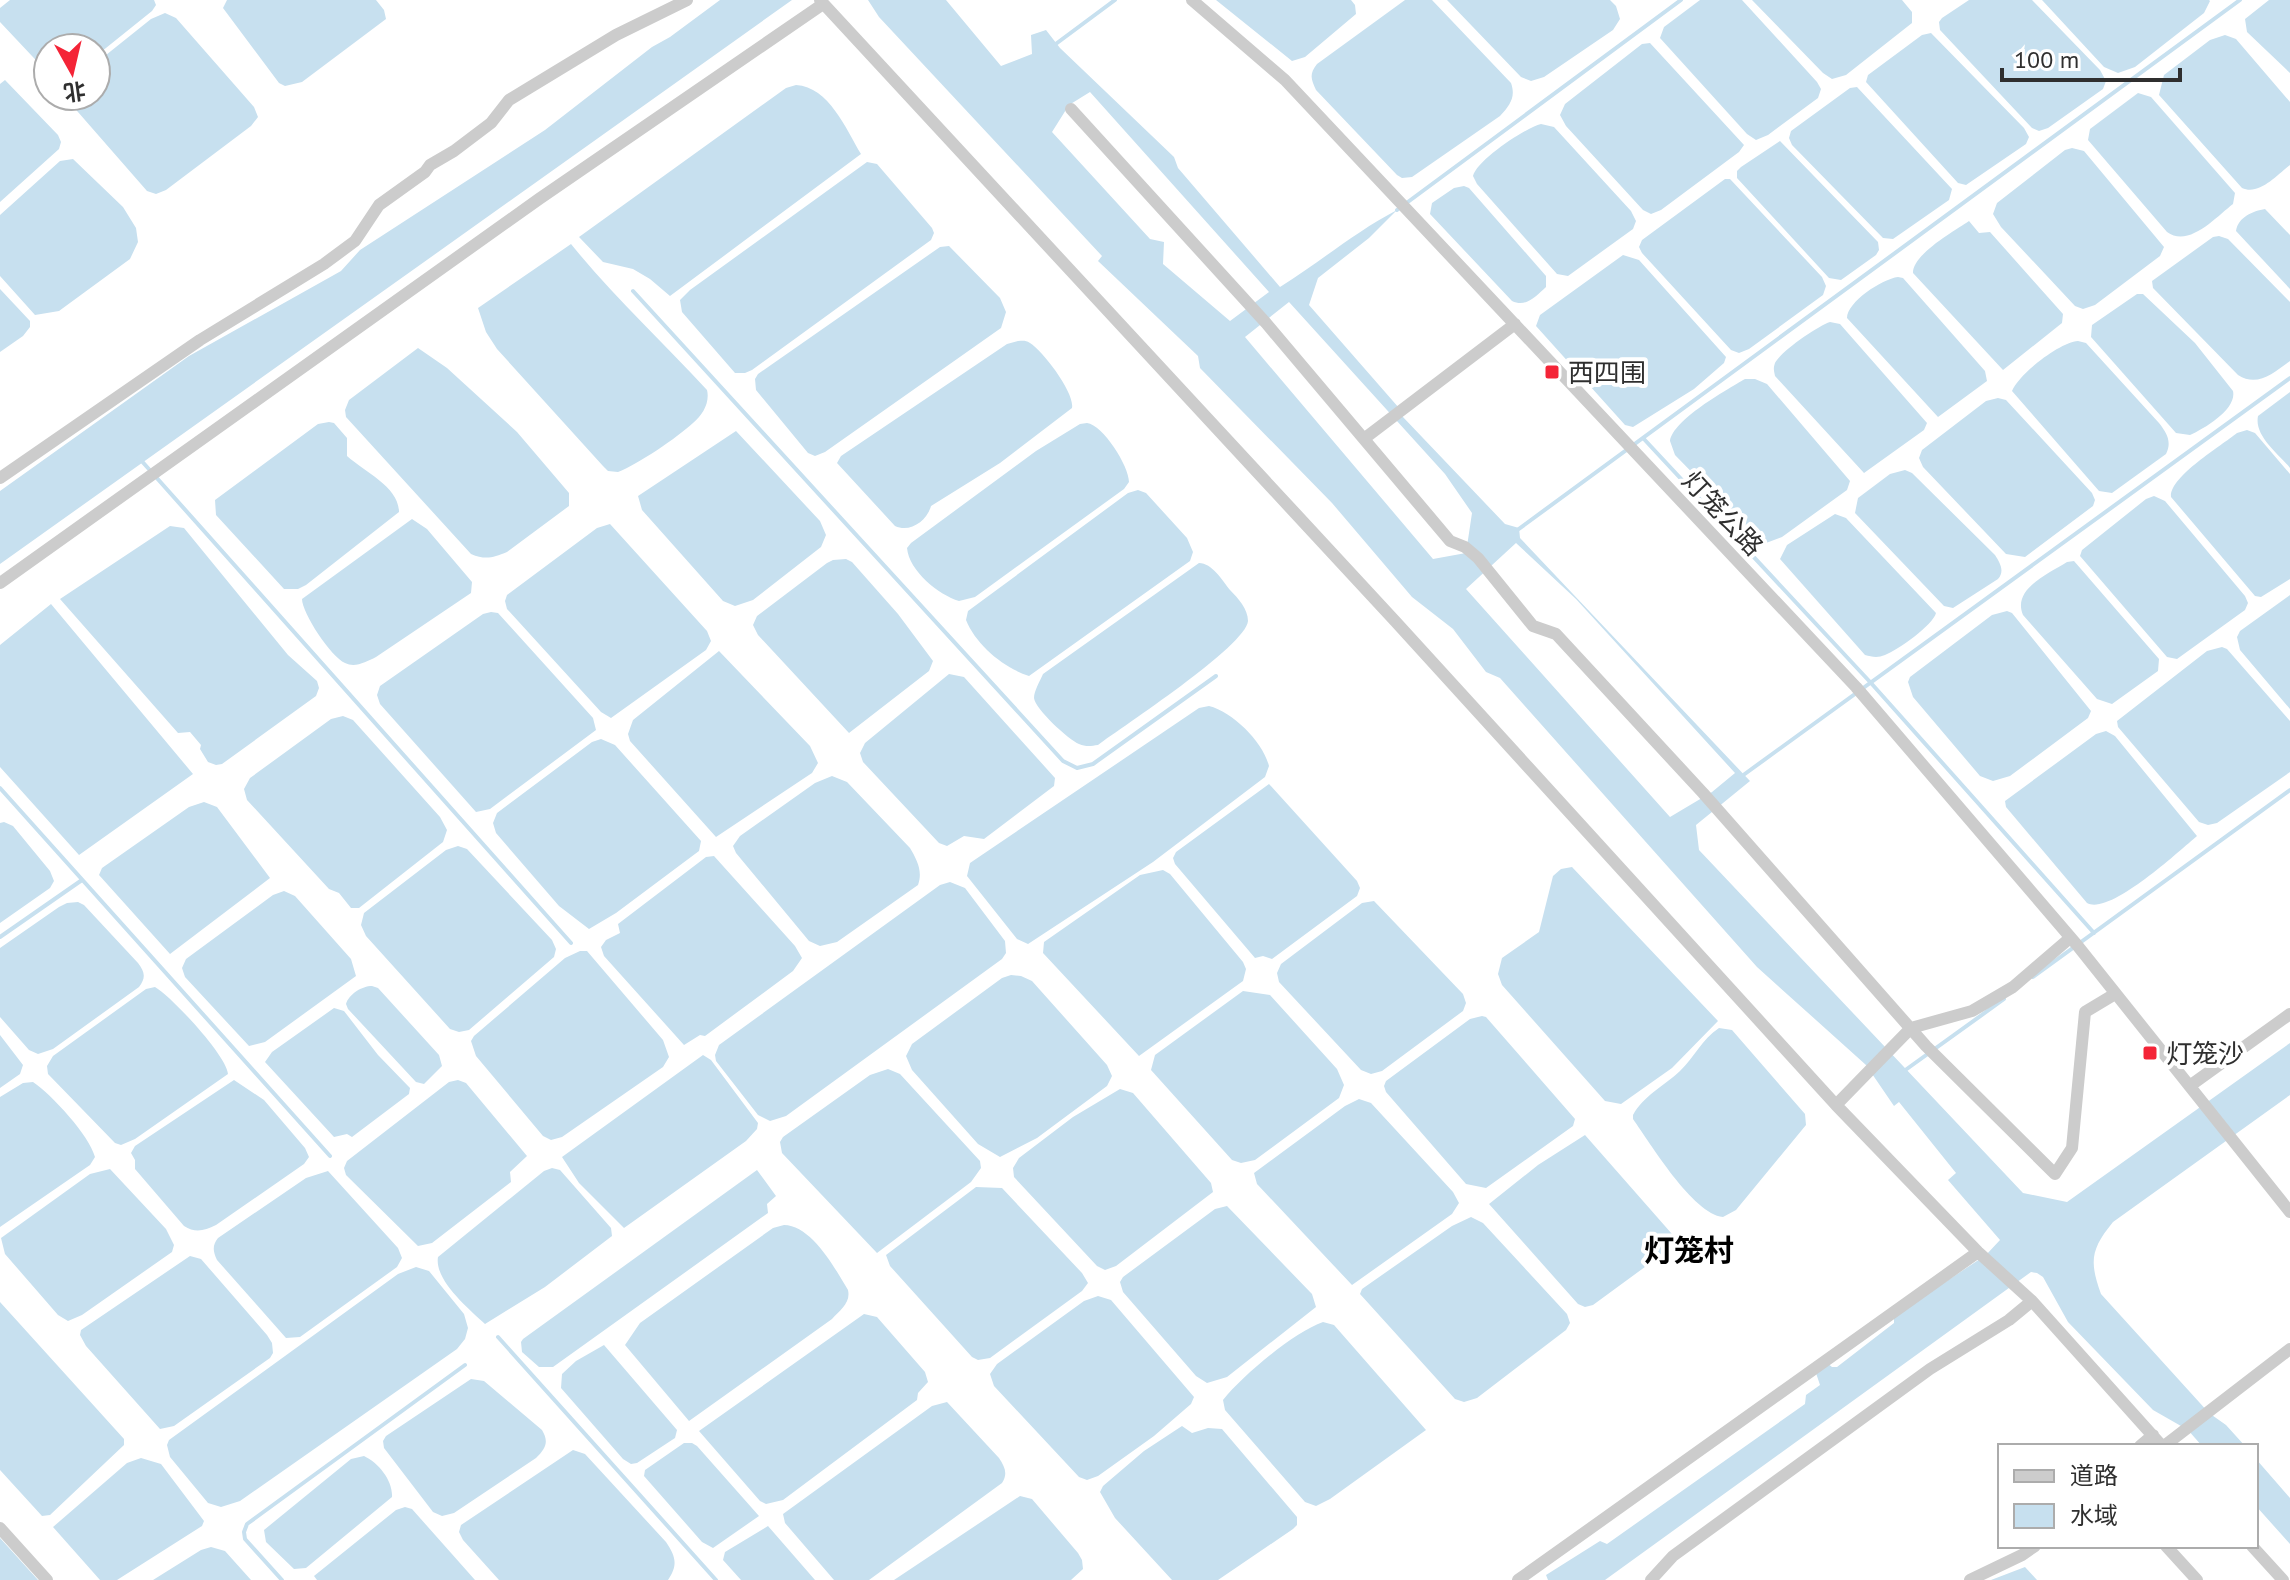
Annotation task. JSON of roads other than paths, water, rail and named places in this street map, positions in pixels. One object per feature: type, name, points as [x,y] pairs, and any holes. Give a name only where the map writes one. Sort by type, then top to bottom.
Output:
[{"type":"street","points":[[0,478],[200,340],[324,264],[355,241],[379,205],[491,123],[509,100],[616,35],[687,0]]},
{"type":"street","name":"灯笼公路","points":[[1192,0],[1285,80],[1860,692],[2074,942],[2290,1212]]},
{"type":"street","points":[[0,583],[539,199],[822,2],[1395,621],[1836,1105],[1978,1252],[2032,1301],[2161,1444]]},
{"type":"street","points":[[1071,109],[1249,303],[1450,541],[1465,547],[1478,558],[1533,626],[1556,634],[1703,793],[1926,1046],[2055,1174],[2072,1148],[2085,1012],[2115,994]]},
{"type":"street","points":[[1365,438],[1515,324]]},
{"type":"street","points":[[1836,1105],[1911,1028],[1972,1011],[2013,987],[2074,942]]},
{"type":"street","points":[[2191,1085],[2290,1014]]},
{"type":"street","points":[[1518,1580],[1978,1252]]},
{"type":"street","points":[[1651,1580],[1686,1546],[1930,1369],[2009,1320],[2032,1301]]},
{"type":"street","points":[[2166,1444],[2290,1349]]},
{"type":"street","points":[[2142,1444],[2153,1435]]},
{"type":"street","points":[[0,1528],[47,1580]]},
{"type":"street","points":[[1970,1580],[2032,1548]]},
{"type":"street","points":[[2168,1548],[2197,1580]]},
{"type":"street","points":[[2254,1548],[2283,1580]]},
{"type":"water","points":[[10,0],[154,0],[156,5],[112,43],[112,32],[32,32],[32,56],[0,22],[0,8]]},
{"type":"water","points":[[227,0],[376,0],[384,10],[386,19],[302,82],[285,86],[279,83],[223,8]]},
{"type":"water","points":[[720,0],[792,0],[0,564],[0,491],[189,356],[341,271],[360,250],[545,130],[652,47]]},
{"type":"water","points":[[868,0],[946,0],[1001,66],[1032,54],[1031,35],[1046,30],[1060,48],[1174,157],[1178,168],[1280,287],[1397,210],[1369,238],[1318,278],[1309,305],[1399,408],[1402,416],[1505,524],[1519,528],[1520,538],[1750,781],[1696,825],[1699,850],[2023,1193],[2067,1202],[2290,1043],[2290,1095],[2113,1222],[2100,1240],[2094,1256],[2101,1294],[2209,1413],[2226,1425],[2243,1444],[2200,1444],[2188,1430],[2153,1410],[2068,1322],[2043,1277],[2031,1272],[1605,1580],[1548,1580],[1546,1575],[1600,1541],[1607,1544],[1805,1404],[1806,1395],[1820,1385],[1814,1367],[1826,1362],[1837,1367],[1894,1323],[1894,1316],[1986,1255],[2000,1240],[1948,1180],[1956,1173],[1899,1102],[1894,1106],[1866,1065],[1757,967],[1500,678],[1486,672],[1453,629],[1412,597],[1332,503],[1200,368],[1198,356],[1098,261],[1102,256],[879,17]],"holes":[[[1090,92],[1269,292],[1230,321],[1163,264],[1164,242],[1150,239],[1052,132],[1069,105]],[[1289,302],[1445,474],[1472,513],[1466,553],[1433,559],[1245,337]],[[1516,543],[1576,599],[1735,773],[1712,792],[1670,817],[1466,589]]]},
{"type":"water","points":[[1216,0],[1351,0],[1356,14],[1305,57],[1292,61]]},
{"type":"water","points":[[1405,0],[1432,0],[1511,83],[1513,93],[1500,116],[1412,177],[1402,178],[1316,90],[1312,77],[1317,64]]},
{"type":"water","points":[[1447,0],[1610,0],[1616,6],[1620,19],[1613,30],[1544,77],[1531,81],[1521,77]]},
{"type":"water","points":[[1700,0],[1742,0],[1817,82],[1821,89],[1818,98],[1768,135],[1756,140],[1747,134],[1660,38],[1664,27]]},
{"type":"water","points":[[1752,0],[1902,0],[1912,12],[1912,23],[1846,75],[1832,79]]},
{"type":"water","points":[[1969,0],[2032,0],[2100,70],[2106,81],[2103,89],[2048,128],[2039,131],[2032,128],[1940,30],[1942,18]]},
{"type":"water","points":[[2042,0],[2210,1],[2204,13],[2135,67],[2118,73],[2104,67]]},
{"type":"water","points":[[2269,0],[2290,0],[2290,73],[2247,32],[2245,19]]},
{"type":"water","points":[[165,13],[176,18],[254,107],[258,117],[251,126],[166,190],[156,194],[147,191],[78,112],[112,112],[112,50],[151,19]]},
{"type":"water","points":[[1931,33],[2024,128],[2029,137],[2026,144],[1966,185],[1958,183],[1866,82],[1868,75],[1922,35]]},
{"type":"water","points":[[2225,35],[2236,39],[2290,102],[2290,165],[2268,183],[2255,189],[2242,188],[2159,95],[2164,75],[2210,40]]},
{"type":"water","points":[[1650,43],[1744,145],[1739,152],[1661,210],[1651,214],[1643,210],[1566,126],[1560,115],[1565,104],[1642,44]]},
{"type":"water","points":[[5,80],[32,108],[32,112],[36,112],[58,135],[61,142],[59,149],[0,202],[0,84]]},
{"type":"water","points":[[796,85],[818,93],[827,101],[861,154],[670,296],[633,269],[603,262],[579,237],[786,88]]},
{"type":"water","points":[[1857,87],[1952,189],[1949,200],[1893,239],[1883,238],[1792,145],[1789,138],[1791,131],[1850,88]]},
{"type":"water","points":[[2138,93],[2151,97],[2235,193],[2233,204],[2193,234],[2175,236],[2167,232],[2088,140],[2090,129]]},
{"type":"water","points":[[1541,124],[1554,127],[1631,211],[1636,221],[1633,229],[1568,276],[1557,274],[1473,176],[1476,169],[1502,146]]},
{"type":"water","points":[[1780,141],[1878,242],[1876,255],[1841,280],[1829,278],[1737,178],[1741,167]]},
{"type":"water","points":[[2065,150],[2084,151],[2164,247],[2160,256],[2095,305],[2083,309],[2075,306],[2001,227],[1993,214],[1997,203]]},
{"type":"water","points":[[73,159],[123,207],[136,228],[138,242],[130,259],[59,311],[35,315],[0,276],[0,215],[60,161]]},
{"type":"water","points":[[867,162],[877,164],[932,228],[934,233],[931,240],[752,370],[735,373],[682,312],[680,300]]},
{"type":"water","points":[[1725,179],[1730,179],[1822,277],[1826,286],[1823,295],[1739,353],[1731,350],[1639,247],[1642,240]]},
{"type":"water","points":[[1464,186],[1546,276],[1546,287],[1530,300],[1522,303],[1512,301],[1430,214],[1432,203],[1454,188]]},
{"type":"water","points":[[2265,209],[2290,235],[2290,289],[2236,231],[2243,218]]},
{"type":"water","points":[[1969,221],[1979,233],[1990,232],[2063,314],[2062,323],[2003,370],[1913,273],[1926,251]]},
{"type":"water","points":[[2213,237],[2228,239],[2290,302],[2290,361],[2259,379],[2245,379],[2238,375],[2153,288],[2152,281]]},
{"type":"water","points":[[571,244],[707,390],[707,404],[697,420],[657,450],[618,472],[608,471],[603,466],[497,349],[486,332],[478,308]]},
{"type":"water","points":[[949,246],[1000,298],[1006,312],[1001,328],[825,452],[815,456],[808,453],[756,390],[758,374],[940,247]]},
{"type":"water","points":[[1623,255],[1639,260],[1726,357],[1724,363],[1694,389],[1633,427],[1625,425],[1536,326],[1540,315]]},
{"type":"water","points":[[1898,277],[1903,278],[1985,371],[1987,381],[1938,417],[1847,318],[1853,305],[1866,292]]},
{"type":"water","points":[[0,289],[30,321],[30,327],[23,336],[0,352]]},
{"type":"water","points":[[2137,294],[2143,294],[2195,343],[2233,391],[2233,398],[2225,411],[2190,435],[2176,433],[2091,337],[2092,325]]},
{"type":"water","points":[[1830,322],[1840,324],[1927,423],[1924,430],[1864,473],[1775,376],[1775,363],[1784,352]]},
{"type":"water","points":[[1018,341],[1036,347],[1050,363],[1069,393],[1072,408],[1000,463],[931,506],[917,524],[906,528],[895,526],[837,463],[841,456],[1007,344]]},
{"type":"water","points":[[2078,341],[2086,343],[2159,423],[2168,438],[2166,454],[2112,493],[2099,491],[2012,391],[2041,360],[2061,347]]},
{"type":"water","points":[[418,348],[447,368],[517,432],[569,493],[569,506],[507,552],[489,558],[471,554],[346,417],[349,400]]},
{"type":"water","points":[[1745,379],[1767,384],[1850,481],[1847,490],[1782,537],[1766,543],[1755,537],[1675,455],[1670,441],[1673,433],[1690,415]]},
{"type":"water","points":[[2290,392],[2290,468],[2263,437],[2258,416]]},
{"type":"water","points":[[2006,400],[2092,493],[2095,500],[2093,506],[2025,557],[2006,554],[1923,467],[1919,458],[1922,450],[1986,401]]},
{"type":"water","points":[[334,423],[347,438],[347,456],[387,488],[398,503],[399,512],[306,585],[298,589],[284,589],[216,515],[215,500],[318,424]]},
{"type":"water","points":[[1087,423],[1107,438],[1120,457],[1129,482],[1124,489],[975,597],[959,601],[951,598],[934,588],[919,573],[909,557],[907,548],[911,543],[1036,451],[1080,424]]},
{"type":"water","points":[[2247,430],[2255,433],[2290,474],[2290,579],[2261,597],[2255,596],[2171,497],[2178,480],[2187,471],[2237,433]]},
{"type":"water","points":[[736,431],[820,521],[826,535],[821,547],[753,600],[735,606],[723,601],[642,510],[638,496]]},
{"type":"water","points":[[1905,470],[1912,473],[1995,555],[2000,564],[1998,579],[1953,608],[1944,606],[1855,513],[1858,498],[1890,474]]},
{"type":"water","points":[[1138,490],[1146,493],[1187,538],[1193,552],[1190,561],[1029,676],[992,654],[971,629],[966,620],[968,611],[1128,493]]},
{"type":"water","points":[[2154,496],[2165,501],[2248,603],[2245,610],[2177,659],[2167,657],[2080,556],[2082,550],[2146,499]]},
{"type":"water","points":[[1835,514],[1846,518],[1936,613],[1914,637],[1882,656],[1865,655],[1780,559],[1787,545]]},
{"type":"water","points":[[412,519],[427,529],[472,582],[471,593],[376,657],[357,665],[345,663],[318,634],[302,599]]},
{"type":"water","points":[[610,524],[707,631],[711,641],[706,650],[611,718],[601,712],[507,609],[505,601],[507,595],[597,528]]},
{"type":"water","points":[[170,526],[184,528],[288,655],[317,681],[319,688],[316,696],[222,764],[208,762],[200,749],[201,745],[190,732],[178,733],[60,599]]},
{"type":"water","points":[[846,559],[898,614],[933,661],[929,671],[849,733],[758,635],[753,625],[757,616],[827,563]]},
{"type":"water","points":[[2074,561],[2159,659],[2158,671],[2112,704],[2097,699],[2023,615],[2021,606],[2027,590],[2067,562]]},
{"type":"water","points":[[1199,563],[1212,569],[1242,604],[1248,621],[1242,633],[1206,666],[1098,745],[1084,746],[1074,741],[1053,724],[1036,703],[1035,692],[1043,674]]},
{"type":"water","points":[[2290,595],[2290,709],[2240,650],[2237,637],[2240,631]]},
{"type":"water","points":[[51,604],[193,774],[79,855],[0,767],[0,645]]},
{"type":"water","points":[[2007,611],[2012,613],[2091,711],[2088,718],[2010,776],[1993,781],[1980,776],[1913,697],[1908,682],[1910,677],[1992,615]]},
{"type":"water","points":[[498,613],[593,718],[596,730],[490,809],[476,812],[380,704],[377,695],[380,686],[483,614]]},
{"type":"water","points":[[2222,647],[2290,721],[2290,772],[2217,823],[2208,825],[2199,822],[2118,727],[2117,721],[2207,651]]},
{"type":"water","points":[[719,651],[810,746],[818,763],[812,773],[716,837],[630,741],[628,734],[633,720]]},
{"type":"water","points":[[949,674],[964,677],[1055,778],[1054,786],[984,839],[964,836],[947,846],[939,843],[863,762],[860,753],[865,743]]},
{"type":"water","points":[[1209,706],[1237,721],[1254,738],[1269,766],[1265,777],[1153,862],[1028,944],[1017,939],[967,876],[970,863],[1199,708]]},
{"type":"water","points":[[343,716],[353,720],[440,817],[447,830],[443,842],[359,908],[351,908],[339,893],[329,889],[247,800],[244,789],[250,778],[331,719]]},
{"type":"water","points":[[2106,731],[2115,736],[2197,836],[2126,892],[2097,905],[2087,903],[2006,807],[2005,801],[2096,734]]},
{"type":"water","points":[[601,739],[615,745],[701,841],[699,851],[616,913],[589,929],[559,906],[496,833],[493,823],[497,813],[592,742]]},
{"type":"water","points":[[832,776],[847,782],[910,848],[920,875],[918,885],[837,942],[820,946],[809,941],[733,846],[740,836],[815,783]]},
{"type":"water","points":[[1269,784],[1360,888],[1357,896],[1272,959],[1263,956],[1255,958],[1173,858],[1176,852]]},
{"type":"water","points":[[204,802],[217,807],[270,878],[170,954],[99,875],[102,868],[189,807]]},
{"type":"water","points":[[0,823],[13,826],[50,871],[54,881],[50,888],[0,923]]},
{"type":"water","points":[[458,846],[467,849],[552,940],[556,949],[554,957],[469,1030],[459,1032],[450,1029],[366,936],[361,925],[364,913],[446,850]]},
{"type":"water","points":[[714,856],[795,946],[802,958],[793,971],[705,1036],[700,1035],[684,1045],[604,956],[601,947],[606,940],[620,933],[618,924],[706,857]]},
{"type":"water","points":[[1572,867],[1718,1021],[1672,1068],[1621,1104],[1605,1101],[1502,985],[1498,974],[1502,958],[1539,932],[1553,876],[1561,869]]},
{"type":"water","points":[[1163,870],[1170,874],[1246,969],[1243,981],[1139,1056],[1043,953],[1044,942],[1140,875]]},
{"type":"water","points":[[950,882],[965,888],[1005,941],[1006,953],[1002,959],[786,1116],[770,1121],[758,1115],[716,1061],[719,1045],[940,885]]},
{"type":"water","points":[[284,891],[295,896],[351,959],[356,976],[265,1042],[249,1046],[185,977],[182,968],[186,959],[273,895]]},
{"type":"water","points":[[1374,901],[1463,994],[1466,1003],[1463,1011],[1382,1071],[1371,1074],[1361,1070],[1279,982],[1277,973],[1281,964],[1362,903]]},
{"type":"water","points":[[78,902],[138,963],[144,978],[139,987],[53,1049],[38,1054],[29,1050],[0,1017],[0,948],[59,907]]},
{"type":"water","points":[[587,951],[663,1040],[669,1057],[663,1067],[562,1137],[551,1140],[543,1136],[476,1056],[471,1041],[565,958]]},
{"type":"water","points":[[1011,975],[1032,981],[1107,1065],[1112,1076],[1107,1086],[1037,1138],[1000,1157],[978,1144],[912,1070],[906,1056],[912,1044],[1002,978]]},
{"type":"water","points":[[372,986],[378,988],[439,1055],[442,1066],[424,1084],[416,1082],[348,1009],[346,1004],[353,994]]},
{"type":"water","points":[[155,987],[198,1028],[219,1054],[228,1074],[135,1139],[121,1145],[115,1143],[48,1074],[47,1066],[53,1056],[146,989]]},
{"type":"water","points":[[1243,991],[1270,995],[1337,1069],[1344,1085],[1339,1098],[1255,1160],[1241,1163],[1232,1160],[1151,1070],[1155,1055]]},
{"type":"water","points":[[334,1008],[344,1011],[378,1055],[410,1088],[409,1094],[352,1137],[347,1134],[334,1137],[265,1062],[272,1052]]},
{"type":"water","points":[[1482,1016],[1575,1119],[1573,1126],[1486,1188],[1466,1184],[1384,1086],[1386,1081],[1470,1019]]},
{"type":"water","points":[[1719,1028],[1732,1030],[1805,1114],[1806,1125],[1736,1210],[1723,1217],[1711,1213],[1686,1191],[1633,1119],[1642,1102],[1680,1071]]},
{"type":"water","points":[[0,1035],[23,1065],[20,1074],[0,1088]]},
{"type":"water","points":[[703,1055],[711,1060],[758,1123],[757,1129],[746,1141],[624,1228],[579,1183],[562,1157]]},
{"type":"water","points":[[888,1069],[900,1074],[980,1161],[981,1168],[971,1182],[877,1253],[782,1153],[780,1142],[870,1075]]},
{"type":"water","points":[[234,1080],[264,1100],[305,1148],[309,1157],[304,1164],[216,1225],[204,1230],[192,1230],[184,1226],[135,1169],[131,1153],[135,1146]]},
{"type":"water","points":[[458,1080],[466,1083],[527,1156],[510,1172],[511,1182],[432,1243],[418,1246],[346,1175],[344,1168],[347,1161],[449,1082]]},
{"type":"water","points":[[33,1082],[69,1116],[95,1157],[90,1165],[0,1227],[0,1097],[23,1083]]},
{"type":"water","points":[[1120,1089],[1133,1093],[1211,1183],[1213,1192],[1116,1266],[1105,1270],[1097,1266],[1014,1177],[1013,1168],[1019,1158],[1073,1117]]},
{"type":"water","points":[[1359,1099],[1371,1103],[1453,1192],[1459,1203],[1452,1214],[1352,1285],[1257,1184],[1254,1173]]},
{"type":"water","points":[[1585,1135],[1679,1242],[1593,1305],[1585,1307],[1578,1304],[1489,1204],[1538,1165]]},
{"type":"water","points":[[552,1168],[560,1170],[611,1228],[612,1236],[545,1287],[485,1324],[447,1284],[438,1266],[438,1257],[544,1171]]},
{"type":"water","points":[[110,1169],[166,1229],[174,1245],[172,1252],[82,1315],[68,1321],[58,1315],[5,1254],[1,1238],[90,1174]]},
{"type":"water","points":[[757,1170],[776,1196],[767,1204],[768,1213],[553,1367],[539,1367],[522,1352],[523,1339]]},
{"type":"water","points":[[328,1171],[398,1248],[402,1258],[397,1267],[300,1337],[286,1338],[217,1260],[214,1246],[218,1238],[306,1178]]},
{"type":"water","points":[[976,1187],[1002,1188],[1088,1283],[1082,1291],[990,1358],[978,1360],[890,1266],[886,1255]]},
{"type":"water","points":[[1227,1206],[1312,1294],[1316,1307],[1227,1377],[1207,1383],[1196,1376],[1123,1292],[1120,1282],[1215,1209]]},
{"type":"water","points":[[1471,1217],[1483,1223],[1567,1314],[1570,1323],[1566,1330],[1477,1398],[1464,1402],[1455,1399],[1360,1294],[1362,1289],[1452,1226]]},
{"type":"water","points":[[784,1225],[804,1232],[821,1249],[848,1290],[846,1303],[832,1319],[689,1421],[625,1345],[640,1323],[773,1228]]},
{"type":"water","points":[[190,1256],[201,1259],[267,1335],[273,1353],[174,1426],[160,1429],[86,1346],[80,1335],[81,1330]]},
{"type":"water","points":[[416,1267],[429,1271],[464,1314],[468,1328],[465,1339],[457,1349],[240,1501],[221,1507],[208,1503],[170,1457],[169,1440],[398,1274]]},
{"type":"water","points":[[1098,1296],[1111,1300],[1194,1397],[1191,1404],[1154,1436],[1098,1476],[1087,1480],[1079,1477],[994,1386],[990,1374],[997,1364],[1084,1301]]},
{"type":"water","points":[[0,1302],[124,1439],[124,1445],[50,1515],[42,1516],[0,1470]]},
{"type":"water","points":[[864,1314],[877,1317],[925,1372],[928,1382],[918,1393],[917,1400],[783,1500],[766,1504],[760,1501],[699,1431]]},
{"type":"water","points":[[1323,1322],[1334,1325],[1426,1430],[1316,1506],[1305,1502],[1225,1410],[1223,1400],[1269,1356]]},
{"type":"water","points":[[604,1345],[677,1430],[675,1438],[637,1463],[631,1464],[623,1459],[561,1388],[562,1374],[576,1361]]},
{"type":"water","points":[[471,1379],[484,1381],[542,1430],[545,1445],[536,1458],[454,1513],[442,1516],[433,1512],[384,1448],[383,1441]]},
{"type":"water","points":[[947,1402],[999,1458],[1005,1470],[1002,1483],[869,1580],[834,1580],[785,1523],[783,1514],[932,1406]]},
{"type":"water","points":[[1182,1426],[1192,1433],[1208,1428],[1222,1429],[1297,1517],[1297,1525],[1293,1529],[1218,1580],[1172,1580],[1115,1518],[1100,1492],[1144,1451]]},
{"type":"water","points":[[684,1443],[697,1446],[759,1516],[713,1548],[702,1542],[644,1476],[645,1470]]},
{"type":"water","points":[[573,1450],[585,1454],[666,1542],[674,1561],[668,1580],[499,1580],[463,1540],[459,1532],[461,1525]]},
{"type":"water","points":[[364,1456],[384,1473],[392,1497],[306,1568],[294,1569],[266,1542],[264,1530],[351,1459]]},
{"type":"water","points":[[141,1458],[161,1464],[204,1521],[202,1526],[117,1580],[100,1580],[53,1527],[127,1463]]},
{"type":"water","points":[[2258,1461],[2290,1498],[2290,1544],[2258,1508]]},
{"type":"water","points":[[1020,1496],[1032,1499],[1078,1553],[1083,1569],[1071,1580],[894,1580]]},
{"type":"water","points":[[405,1507],[412,1509],[475,1580],[317,1580],[314,1576],[396,1510]]},
{"type":"water","points":[[768,1526],[815,1580],[741,1580],[723,1560],[725,1552]]},
{"type":"water","points":[[0,1538],[38,1580],[0,1580]]},
{"type":"water","points":[[211,1547],[225,1551],[251,1580],[153,1580],[201,1550]]},
{"type":"water","points":[[2025,1567],[2037,1580],[1991,1580]]},
{"type":"waterway","points":[[1053,46],[1115,0]]},
{"type":"waterway","points":[[1397,210],[1681,0]]},
{"type":"waterway","points":[[1516,531],[2240,0]]},
{"type":"waterway","points":[[633,291],[1063,761],[1077,768],[1093,764],[1216,676]]},
{"type":"waterway","points":[[1742,776],[2290,378]]},
{"type":"waterway","points":[[1643,438],[1871,683],[2094,933]]},
{"type":"waterway","points":[[139,458],[571,943]]},
{"type":"waterway","points":[[0,788],[330,1156]]},
{"type":"waterway","points":[[2033,977],[2290,790]]},
{"type":"waterway","points":[[0,937],[82,880]]},
{"type":"waterway","points":[[1904,1071],[2004,999]]},
{"type":"waterway","points":[[498,1337],[716,1580]]},
{"type":"waterway","points":[[282,1580],[245,1539],[247,1524],[465,1365]]},
{"type":"place","name":"西四围","points":[[1552,372]]},
{"type":"place","name":"灯笼沙","points":[[2150,1053]]},
{"type":"district","name":"灯笼村","points":[[1689,1249]]}]
